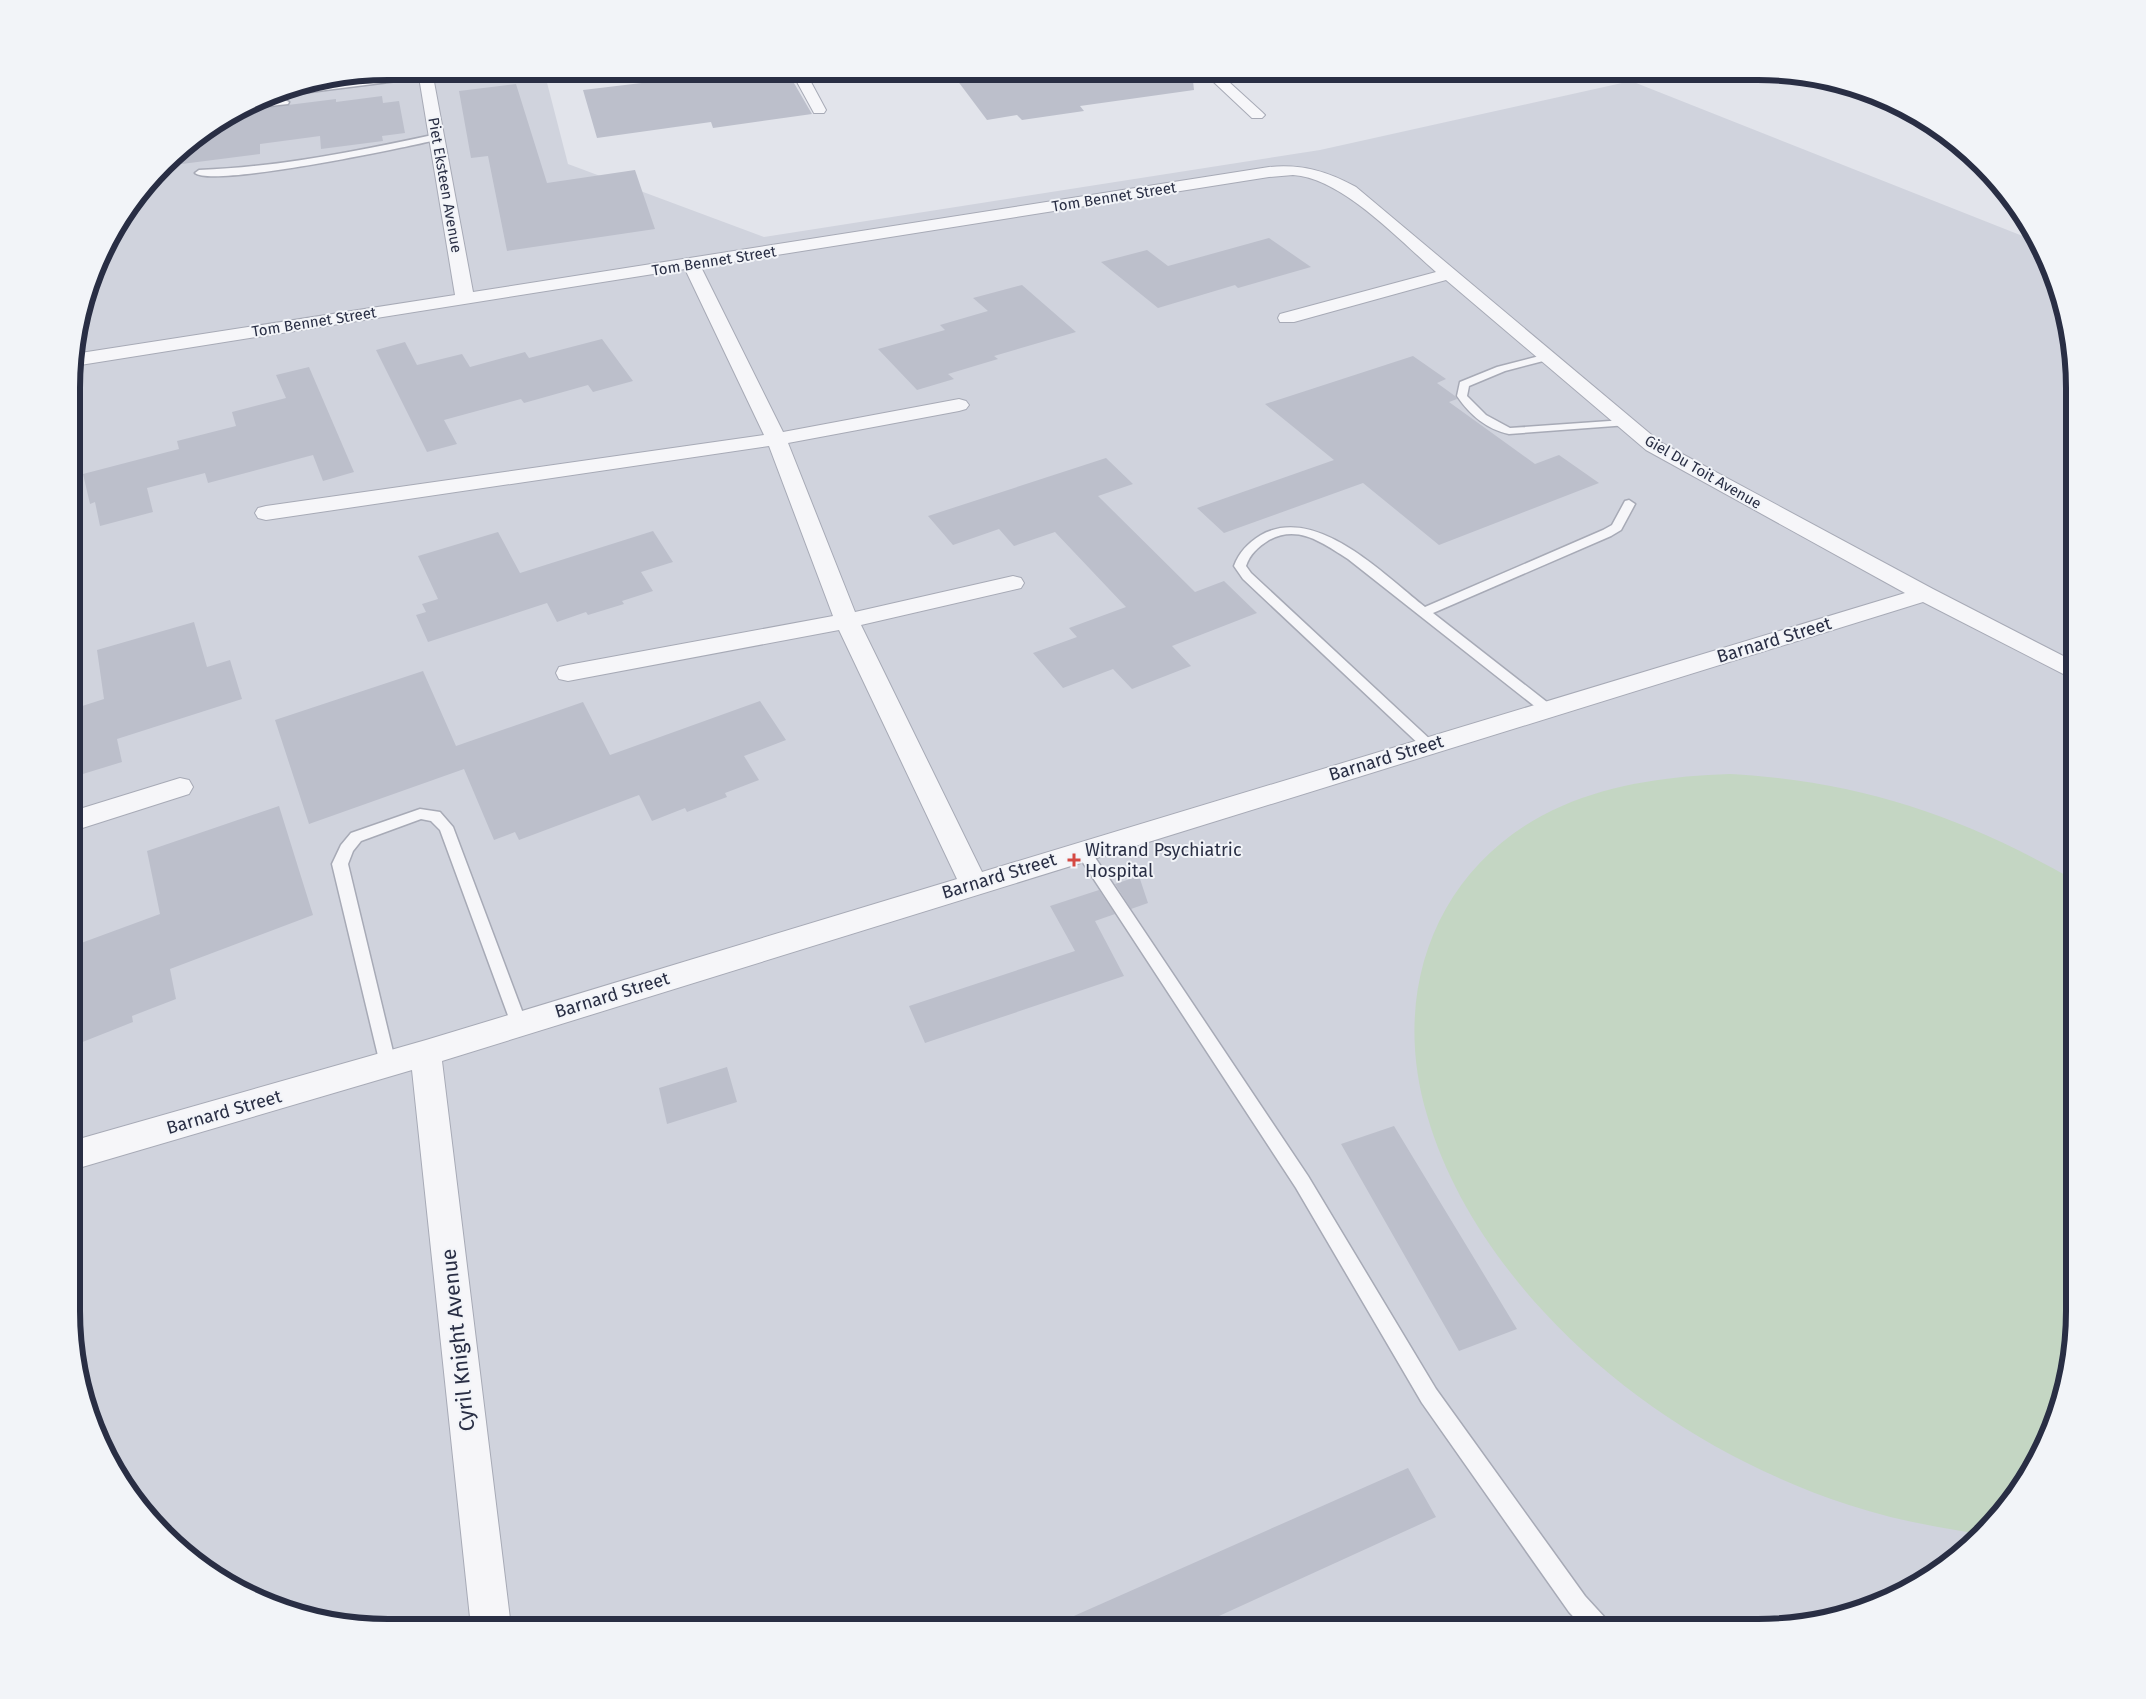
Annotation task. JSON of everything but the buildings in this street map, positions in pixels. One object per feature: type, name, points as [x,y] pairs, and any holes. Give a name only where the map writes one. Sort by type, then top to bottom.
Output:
[{"type":"street","name":"Piet Eksteen Avenue","points":[[427,80],[465,298]]},
{"type":"street","points":[[802,80],[819,110]]},
{"type":"street","points":[[1219,80],[1257,115]]},
{"type":"street","name":"Tom Bennet Street","points":[[82,359],[1284,170],[1314,172],[1350,190]]},
{"type":"street","name":"Giel Du Toit Avenue","points":[[1350,190],[1653,446],[1925,594],[2066,668]]},
{"type":"street","points":[[691,264],[776,439],[847,621],[973,883]]},
{"type":"street","points":[[1287,318],[1448,274]]},
{"type":"street","points":[[266,513],[776,439],[959,405]]},
{"type":"street","points":[[568,673],[847,621],[1013,583]]},
{"type":"street","name":"Barnard Street","points":[[80,1154],[388,1064],[973,883],[1084,851],[1925,594]]},
{"type":"street","points":[[80,819],[180,787]]},
{"type":"street","name":"Cyril Knight Avenue","points":[[426,1052],[490,1619]]},
{"type":"lane","points":[[304,91],[375,81]]},
{"type":"lane","points":[[268,104],[324,96]]},
{"type":"lane","points":[[199,173],[270,168],[334,159],[437,138]]},
{"type":"lane","points":[[1547,357],[1480,376],[1464,384],[1462,396],[1481,417],[1496,427],[1509,430],[1624,423]]},
{"type":"lane","points":[[1424,612],[1607,533],[1617,527],[1630,504]]},
{"type":"lane","points":[[1428,745],[1247,576],[1240,566],[1244,554],[1265,537],[1282,530],[1296,528],[1308,530],[1352,556],[1547,709]]},
{"type":"lane","points":[[388,1064],[340,864],[346,849],[356,838],[420,814],[435,816],[446,827],[519,1024]]},
{"type":"lane","points":[[1084,851],[1302,1182],[1429,1396],[1577,1604],[1591,1619]]},
{"type":"shaded area","name":"Witrand Psychiatric Hospital","points":[[388,80],[546,80],[568,164],[764,237],[1320,150],[1631,81],[2027,238],[2043,270],[2056,308],[2063,348],[2066,388],[2065,1331],[2056,1391],[2043,1429],[2014,1482],[1976,1529],[1929,1567],[1876,1596],[1838,1609],[1778,1618],[388,1619],[328,1613],[308,1609],[270,1596],[217,1567],[170,1529],[132,1482],[103,1429],[90,1391],[81,1331],[80,388],[86,328],[90,308],[103,270],[132,217],[170,170],[200,144],[234,121],[270,103],[308,90],[348,83]]},
{"type":"green space","points":[[1730,774],[1778,778],[1866,794],[1950,820],[1991,837],[2066,876],[2066,1311],[2063,1351],[2056,1391],[2050,1410],[2025,1465],[2002,1499],[1972,1533],[1881,1514],[1806,1490],[1724,1451],[1684,1428],[1646,1402],[1576,1344],[1544,1312],[1507,1268],[1474,1220],[1447,1169],[1436,1142],[1427,1115],[1417,1068],[1415,1021],[1420,976],[1434,934],[1455,894],[1483,859],[1519,830],[1562,806],[1623,786],[1687,777]]},
{"type":"place","name":"Witrand Psychiatric Hospital","points":[[1074,860]]}]
